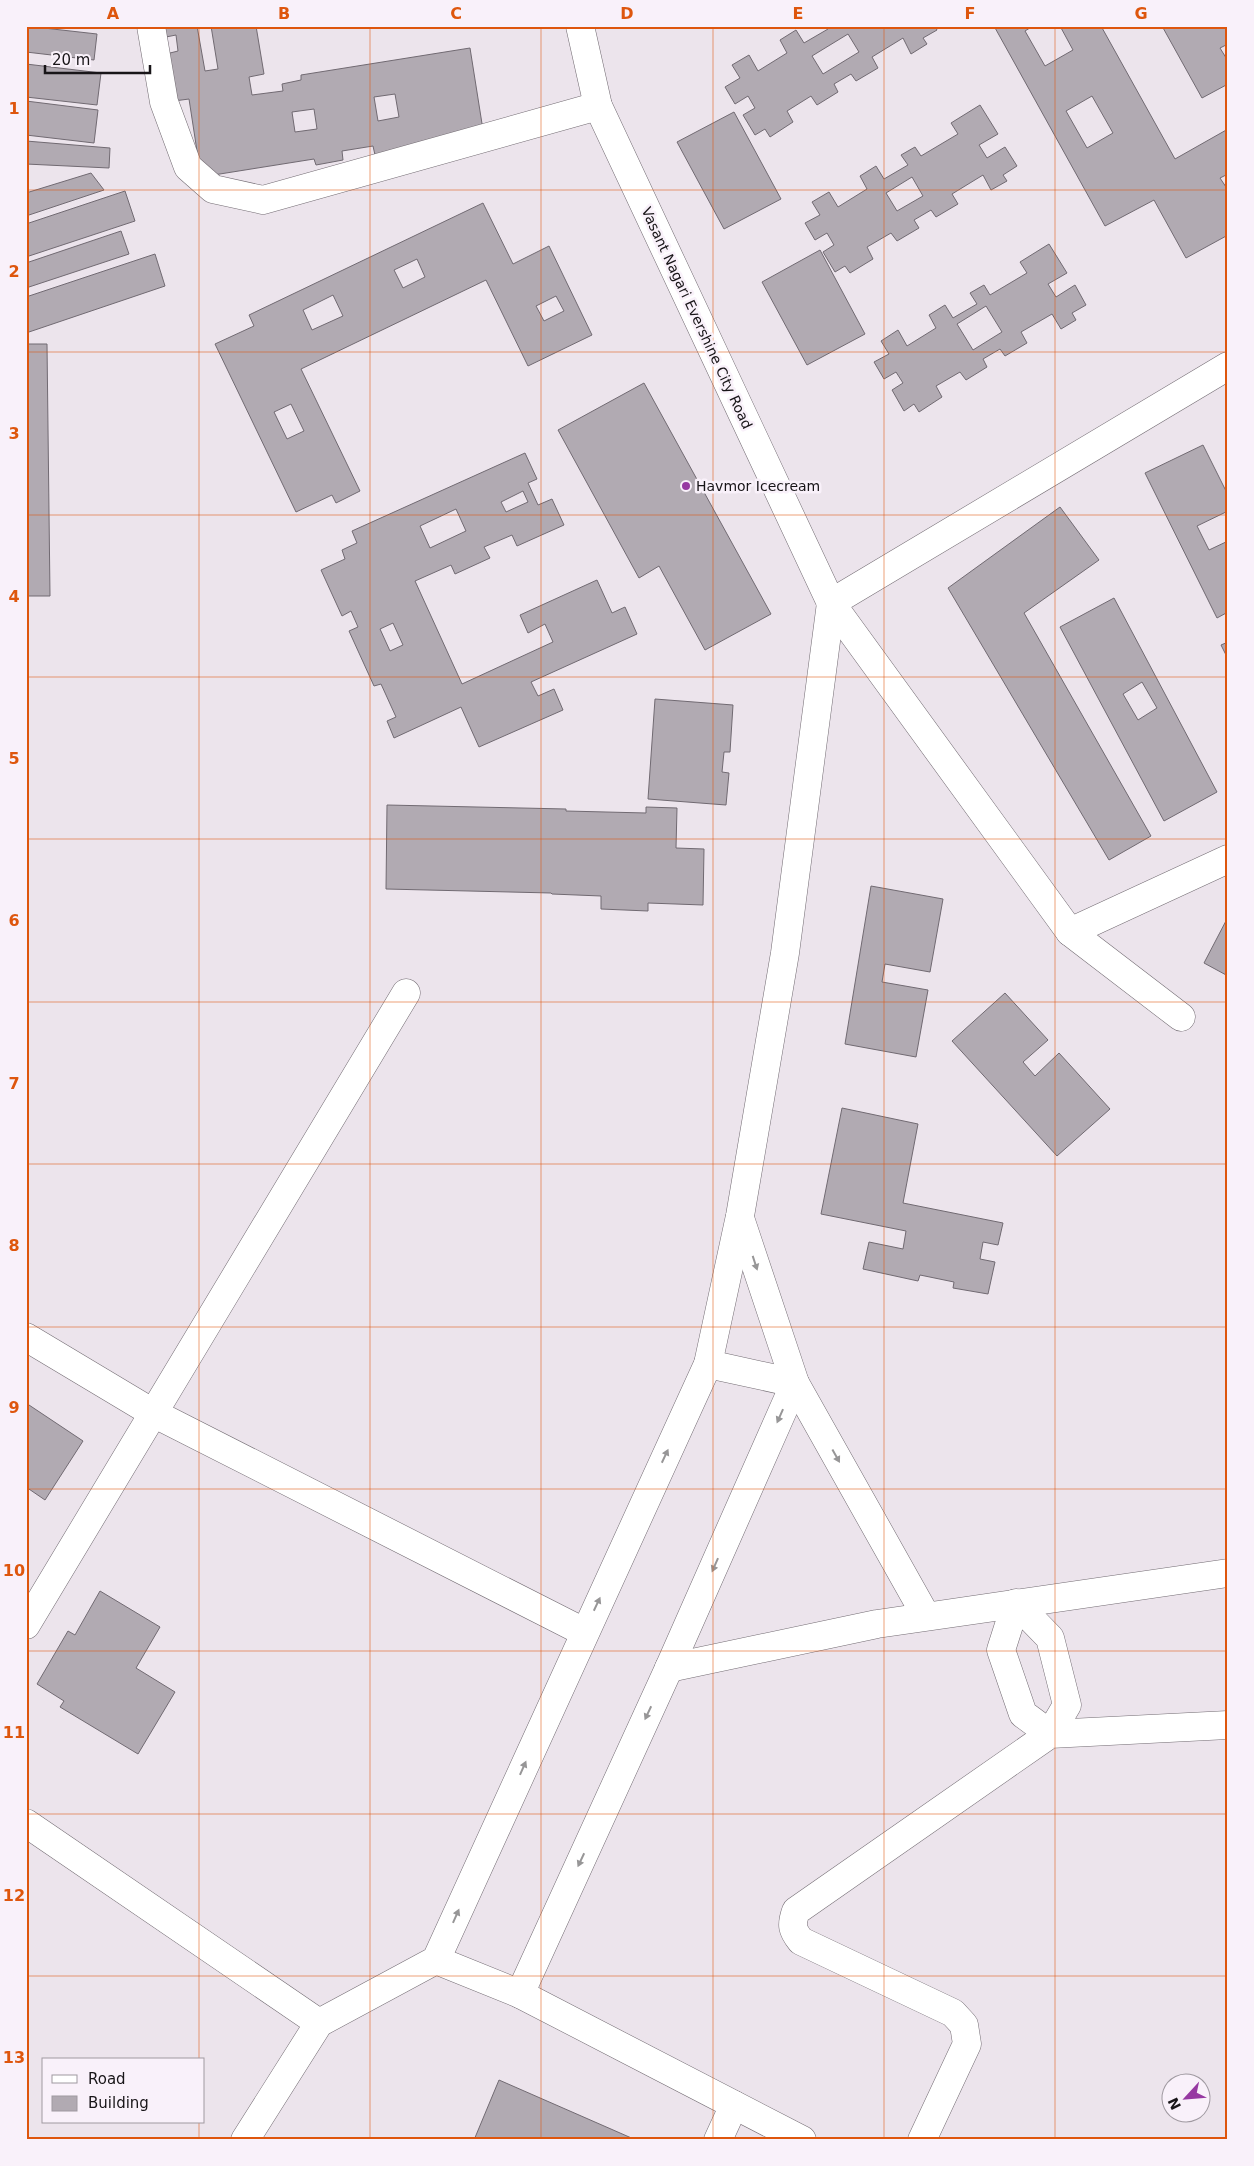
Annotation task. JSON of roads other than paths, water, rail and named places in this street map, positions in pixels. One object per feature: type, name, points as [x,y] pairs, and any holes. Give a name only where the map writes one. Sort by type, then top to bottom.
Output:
[{"type":"street","points":[[150,26],[164,102],[188,167],[213,189],[263,200],[598,106]]},
{"type":"street","name":"Vasant Nagari Evershine City Road","points":[[580,26],[598,106],[832,603],[1070,932],[1181,1017]]},
{"type":"street","points":[[245,2140],[319,2023],[436,1960],[584,1632],[708,1364],[740,1216],[785,953],[832,603],[1228,366]]},
{"type":"street","points":[[1070,932],[1228,858]]},
{"type":"street","points":[[26,1625],[406,993]]},
{"type":"street","points":[[740,1216],[794,1383],[926,1616]]},
{"type":"street","points":[[26,1337],[153,1413],[584,1632]]},
{"type":"street","points":[[708,1364],[794,1383]]},
{"type":"street","points":[[520,1994],[669,1668],[794,1383]]},
{"type":"street","points":[[669,1668],[877,1624],[1228,1573]]},
{"type":"street","points":[[1016,1603],[1002,1650],[1023,1714],[1050,1734],[1228,1725]]},
{"type":"street","points":[[922,2140],[967,2044],[964,2025],[953,2013],[801,1941],[793,1930],[792,1921],[796,1911],[1050,1734],[1067,1705],[1053,1649],[1050,1638],[1016,1603]]},
{"type":"street","points":[[26,1823],[319,2023]]},
{"type":"street","points":[[436,1960],[520,1994],[802,2140]]},
{"type":"street","points":[[718,2140],[734,2105]]},
{"type":"place","name":"Havmor Icecream","points":[[686,486]]}]
